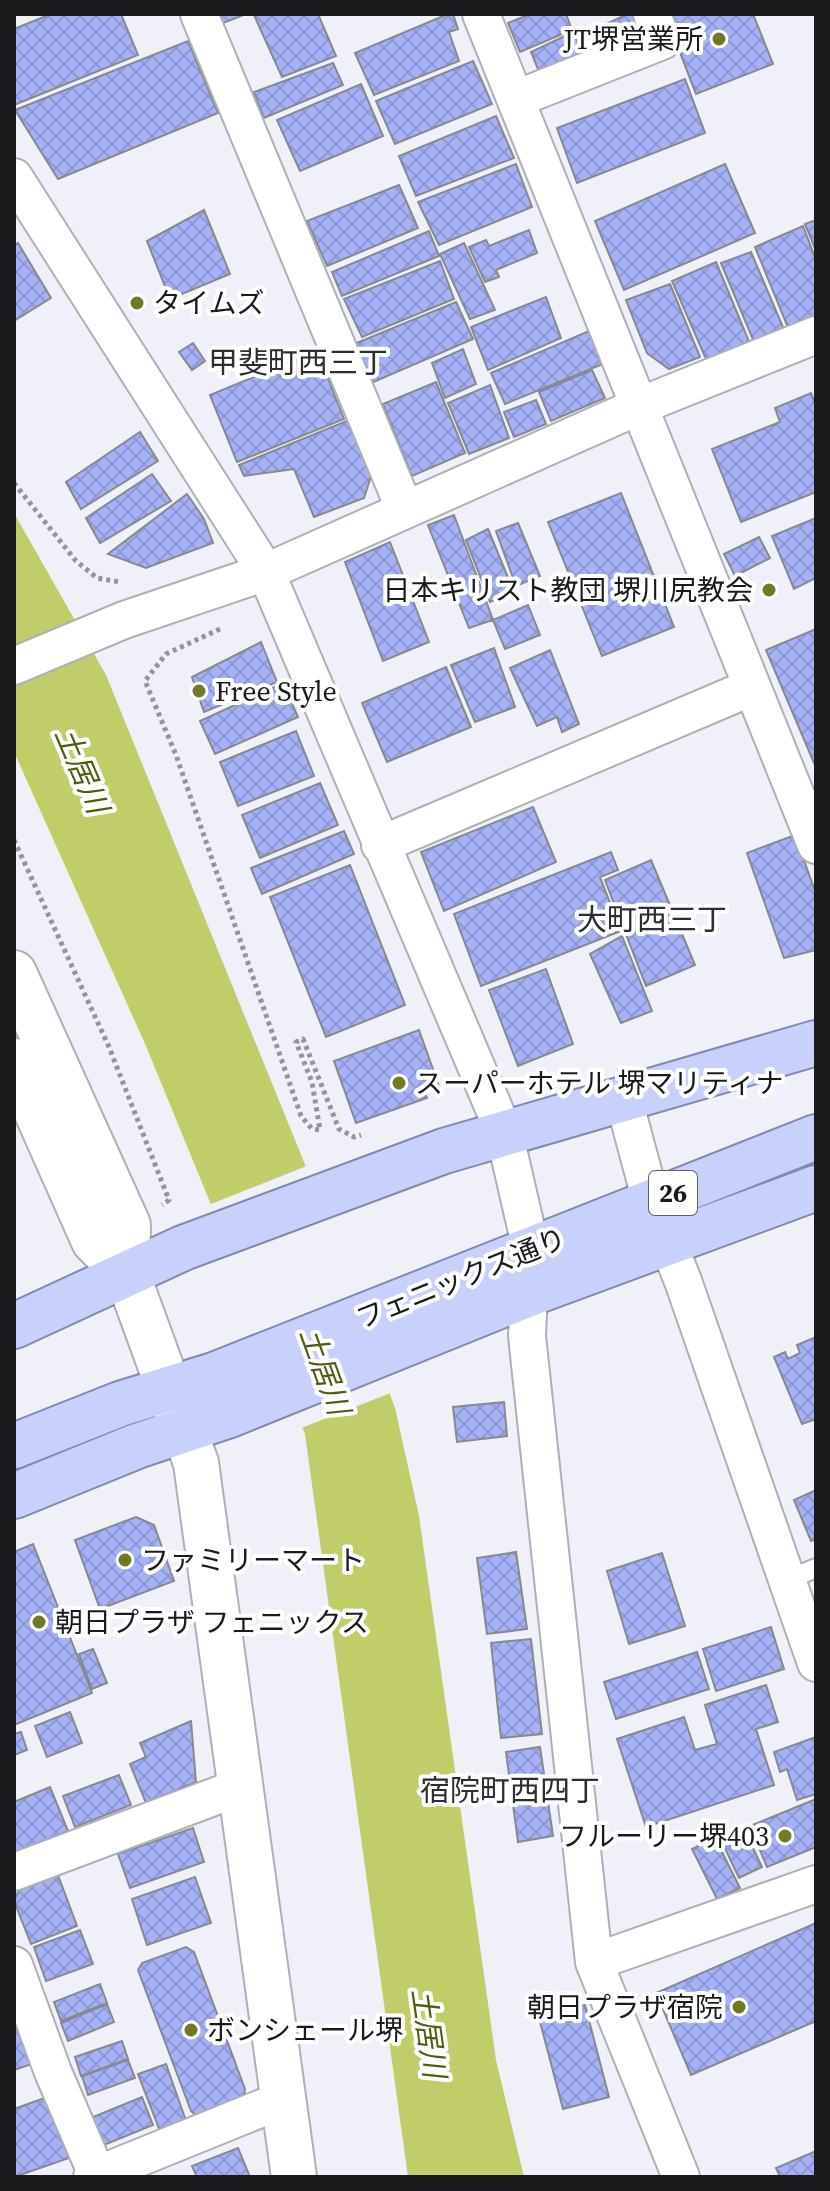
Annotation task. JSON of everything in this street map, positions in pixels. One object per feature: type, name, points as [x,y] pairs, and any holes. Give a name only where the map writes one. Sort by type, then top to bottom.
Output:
[{"type":"highway","points":[[14,1326],[183,1248],[359,1182],[504,1132],[816,1043]]},
{"type":"highway","name":"フェニックス通り","points":[[14,1446],[168,1389],[421,1316],[531,1249],[816,1137]]},
{"type":"highway","name":"26","points":[[14,1496],[137,1446],[227,1416],[421,1316],[529,1294],[816,1188]]},
{"type":"highway","name":"26","points":[[531,1249],[667,1244]]},
{"type":"street","points":[[199,14],[405,510]]},
{"type":"street","points":[[481,14],[816,845]]},
{"type":"street","points":[[516,99],[662,41],[652,14]]},
{"type":"street","points":[[14,177],[273,588],[504,1132],[531,1249],[527,1336],[594,1962],[681,2177]]},
{"type":"street","points":[[14,666],[124,620],[273,588],[405,510],[637,407],[816,335]]},
{"type":"street","points":[[380,845],[752,687]]},
{"type":"street","points":[[14,973],[128,1225],[127,1274],[196,1463],[294,2177]]},
{"type":"street","points":[[14,1061],[94,1241],[127,1274]]},
{"type":"street","points":[[623,1097],[651,1201],[667,1244],[801,1574],[816,1663]]},
{"type":"street","points":[[14,1872],[240,1787]]},
{"type":"street","points":[[594,1962],[816,1884]]},
{"type":"street","points":[[14,1965],[95,2176],[282,2100]]},
{"type":"path","points":[[14,483],[76,561],[97,578],[131,584]]},
{"type":"path","points":[[273,588],[166,654],[145,681],[176,755],[301,1116],[312,1129],[320,1130],[312,1082],[296,1042],[303,1039],[339,1129],[354,1137],[365,1134]]},
{"type":"path","points":[[14,840],[109,1047],[169,1200],[159,1208]]},
{"type":"water","name":"土居川","points":[[14,513],[106,675],[304,1162],[395,1408],[419,1516],[496,2060],[524,2177],[408,2177],[305,1434],[146,1046],[14,752]]},
{"type":"pier","points":[[309,1165],[393,1392],[299,1429],[206,1206]]},
{"type":"building","points":[[51,14],[121,14],[138,55],[14,105],[14,29]]},
{"type":"building","points":[[219,14],[246,14],[223,23]]},
{"type":"building","points":[[318,14],[336,56],[282,77],[254,15]]},
{"type":"building","points":[[453,14],[458,29],[449,32],[459,61],[374,95],[355,53]]},
{"type":"building","points":[[530,14],[566,14],[572,30],[520,52],[508,23]]},
{"type":"building","points":[[628,14],[640,14],[649,35],[611,51],[599,27]]},
{"type":"building","name":"JT堺営業所","points":[[665,14],[753,14],[773,64],[696,94]]},
{"type":"building","points":[[573,32],[585,57],[540,74],[531,52]]},
{"type":"building","points":[[188,41],[218,113],[58,179],[15,110]]},
{"type":"building","points":[[473,61],[492,104],[395,144],[376,101]]},
{"type":"building","points":[[333,63],[343,85],[264,118],[254,92]]},
{"type":"building","points":[[685,79],[705,133],[577,183],[557,128]]},
{"type":"building","points":[[361,84],[383,136],[300,171],[277,120]]},
{"type":"building","points":[[496,116],[514,158],[416,196],[399,156]]},
{"type":"building","points":[[516,164],[532,207],[439,245],[418,202]]},
{"type":"building","points":[[725,164],[755,233],[624,290],[595,221]]},
{"type":"building","points":[[399,185],[418,228],[327,266],[307,221]]},
{"type":"building","points":[[204,210],[230,274],[170,299],[147,241]]},
{"type":"building","points":[[816,220],[816,251],[805,224]]},
{"type":"building","points":[[803,226],[816,260],[816,319],[789,330],[755,247]]},
{"type":"building","points":[[529,230],[537,253],[496,270],[499,277],[485,282],[469,247],[486,240],[489,246]]},
{"type":"building","points":[[429,231],[439,256],[342,296],[332,272]]},
{"type":"building","points":[[18,243],[51,298],[14,321],[14,245]]},
{"type":"building","points":[[464,243],[495,310],[470,319],[440,254]]},
{"type":"building","points":[[751,252],[785,332],[754,342],[721,263]]},
{"type":"building","points":[[440,261],[454,299],[362,337],[344,299]]},
{"type":"building","points":[[716,262],[750,344],[706,359],[672,281]]},
{"type":"building","points":[[670,284],[700,357],[669,369],[647,353],[626,300]]},
{"type":"building","points":[[546,297],[561,338],[488,370],[471,327]]},
{"type":"building","points":[[456,302],[473,339],[369,384],[354,344]]},
{"type":"building","points":[[589,331],[603,364],[505,404],[491,373]]},
{"type":"building","points":[[193,343],[205,361],[192,370],[179,352]]},
{"type":"building","points":[[463,349],[476,384],[445,398],[432,363]]},
{"type":"building","points":[[317,351],[344,419],[237,462],[210,395]]},
{"type":"building","points":[[592,370],[605,398],[551,421],[539,392]]},
{"type":"building","points":[[436,382],[465,453],[412,476],[383,404]]},
{"type":"building","points":[[490,385],[509,438],[469,454],[448,403]]},
{"type":"building","points":[[811,393],[816,406],[816,492],[741,522],[712,449],[780,422],[775,408]]},
{"type":"building","points":[[536,400],[546,424],[514,437],[504,412]]},
{"type":"building","points":[[349,420],[372,473],[364,498],[314,517],[294,469],[244,476],[239,465]]},
{"type":"building","points":[[140,432],[158,461],[81,509],[66,482]]},
{"type":"building","points":[[152,474],[171,501],[100,543],[86,518]]},
{"type":"building","points":[[621,493],[674,627],[602,656],[548,522]]},
{"type":"building","points":[[187,494],[204,519],[213,543],[146,568],[108,554]]},
{"type":"building","points":[[454,515],[493,620],[469,628],[428,525]]},
{"type":"building","points":[[816,518],[816,578],[794,589],[772,536]]},
{"type":"building","points":[[518,523],[540,576],[516,586],[496,531]]},
{"type":"building","points":[[488,529],[514,592],[490,602],[466,540]]},
{"type":"building","points":[[759,537],[770,558],[735,576],[724,554]]},
{"type":"building","points":[[390,542],[429,642],[383,661],[345,562]]},
{"type":"building","points":[[528,605],[540,635],[505,649],[493,620]]},
{"type":"building","points":[[816,629],[816,762],[814,763],[766,650]]},
{"type":"building","points":[[261,642],[277,682],[204,712],[192,677]]},
{"type":"building","points":[[494,648],[515,707],[475,722],[451,665]]},
{"type":"building","points":[[550,650],[579,724],[562,732],[557,717],[537,726],[510,668]]},
{"type":"building","points":[[446,667],[471,727],[387,762],[362,703]]},
{"type":"building","points":[[283,683],[298,717],[215,754],[200,721]]},
{"type":"building","points":[[296,731],[314,776],[238,806],[220,762]]},
{"type":"building","points":[[320,783],[338,825],[260,858],[242,815]]},
{"type":"building","points":[[533,807],[556,862],[444,911],[421,852]]},
{"type":"building","points":[[344,831],[354,854],[262,894],[251,868]]},
{"type":"building","points":[[795,835],[816,894],[816,950],[784,958],[747,853]]},
{"type":"building","points":[[611,852],[618,870],[600,877],[621,931],[481,986],[454,914]]},
{"type":"building","points":[[651,860],[695,965],[646,986],[605,880]]},
{"type":"building","points":[[350,865],[405,1005],[326,1037],[270,897]]},
{"type":"building","points":[[622,936],[652,1011],[621,1023],[590,954]]},
{"type":"building","points":[[546,969],[573,1044],[518,1066],[489,990]]},
{"type":"building","points":[[419,1030],[439,1086],[424,1091],[427,1098],[356,1123],[334,1061]]},
{"type":"building","points":[[816,1337],[816,1419],[802,1424],[774,1357],[785,1352],[788,1359],[800,1353],[797,1345]]},
{"type":"building","points":[[504,1402],[507,1436],[457,1442],[453,1407]]},
{"type":"building","points":[[816,1490],[816,1539],[811,1541],[794,1500]]},
{"type":"building","name":"ファミリーマート","points":[[136,1517],[154,1525],[174,1581],[100,1609],[75,1540]]},
{"type":"building","name":"朝日プラザ フェニックス","points":[[33,1544],[92,1693],[14,1725],[14,1552]]},
{"type":"building","points":[[516,1552],[527,1629],[487,1634],[477,1558]]},
{"type":"building","points":[[662,1553],[685,1626],[629,1644],[607,1571]]},
{"type":"building","points":[[771,1627],[784,1669],[716,1691],[703,1649]]},
{"type":"building","points":[[531,1639],[542,1734],[501,1738],[491,1643]]},
{"type":"building","points":[[93,1649],[107,1683],[92,1689],[79,1654]]},
{"type":"building","points":[[697,1652],[709,1689],[616,1719],[604,1682]]},
{"type":"building","points":[[766,1685],[778,1722],[756,1729],[774,1785],[646,1827],[617,1739],[684,1717],[695,1750],[717,1744],[705,1705]]},
{"type":"building","points":[[70,1712],[82,1743],[47,1757],[35,1726]]},
{"type":"building","points":[[191,1721],[196,1782],[146,1803],[130,1764],[146,1757],[140,1743]]},
{"type":"building","points":[[21,1732],[27,1750],[14,1755],[14,1734]]},
{"type":"building","points":[[816,1737],[816,1794],[797,1800],[787,1769],[780,1772],[774,1752]]},
{"type":"building","points":[[540,1747],[553,1836],[518,1842],[506,1752]]},
{"type":"building","points":[[119,1775],[131,1805],[75,1827],[63,1796]]},
{"type":"building","points":[[50,1787],[68,1831],[14,1853],[14,1802]]},
{"type":"building","name":"フルーリー堺403","points":[[816,1799],[816,1847],[767,1867],[750,1826]]},
{"type":"building","points":[[743,1827],[762,1867],[739,1878],[720,1838]]},
{"type":"building","points":[[193,1828],[204,1862],[130,1888],[118,1854]]},
{"type":"building","points":[[715,1838],[740,1888],[717,1899],[692,1849]]},
{"type":"building","points":[[58,1875],[77,1926],[31,1944],[14,1901],[19,1890]]},
{"type":"building","points":[[195,1877],[211,1923],[147,1945],[132,1899]]},
{"type":"building","name":"朝日プラザ宿院","points":[[816,1923],[816,2021],[691,2075],[656,1993]]},
{"type":"building","points":[[80,1930],[93,1964],[46,1981],[34,1947]]},
{"type":"building","name":"ボンシェール堺","points":[[186,1947],[194,1952],[245,2089],[244,2097],[197,2116],[191,2111],[138,1970],[142,1963]]},
{"type":"building","points":[[100,1984],[107,2003],[61,2021],[54,2002]]},
{"type":"building","points":[[107,2004],[114,2022],[68,2041],[61,2023]]},
{"type":"building","points":[[585,2005],[609,2097],[563,2109],[539,2018]]},
{"type":"building","points":[[14,2016],[32,2064],[14,2070]]},
{"type":"building","points":[[122,2041],[128,2059],[81,2076],[75,2057]]},
{"type":"building","points":[[128,2060],[135,2078],[88,2095],[82,2076]]},
{"type":"building","points":[[166,2064],[186,2121],[160,2131],[138,2074]]},
{"type":"building","points":[[50,2096],[72,2157],[14,2177],[14,2109]]},
{"type":"building","points":[[142,2097],[153,2125],[104,2145],[93,2117]]},
{"type":"building","points":[[238,2148],[250,2177],[197,2177],[192,2166]]},
{"type":"building","points":[[816,2151],[816,2177],[780,2177],[776,2168]]},
{"type":"place","name":"JT堺営業所","points":[[719,39]]},
{"type":"place","name":"タイムズ","points":[[137,303]]},
{"type":"place","name":"日本キリスト教団 堺川尻教会","points":[[769,590]]},
{"type":"place","name":"Free Style","points":[[199,691]]},
{"type":"place","name":"スーパーホテル 堺マリティナ","points":[[399,1083]]},
{"type":"place","name":"ファミリーマート","points":[[125,1560]]},
{"type":"place","name":"朝日プラザ フェニックス","points":[[39,1622]]},
{"type":"place","name":"フルーリー堺403","points":[[785,1836]]},
{"type":"place","name":"朝日プラザ宿院","points":[[739,2007]]},
{"type":"place","name":"ボンシェール堺","points":[[191,2030]]},
{"type":"district","name":"甲斐町西三丁","points":[[298,362]]},
{"type":"district","name":"大町西三丁","points":[[652,919]]},
{"type":"district","name":"宿院町西四丁","points":[[510,1790]]}]
